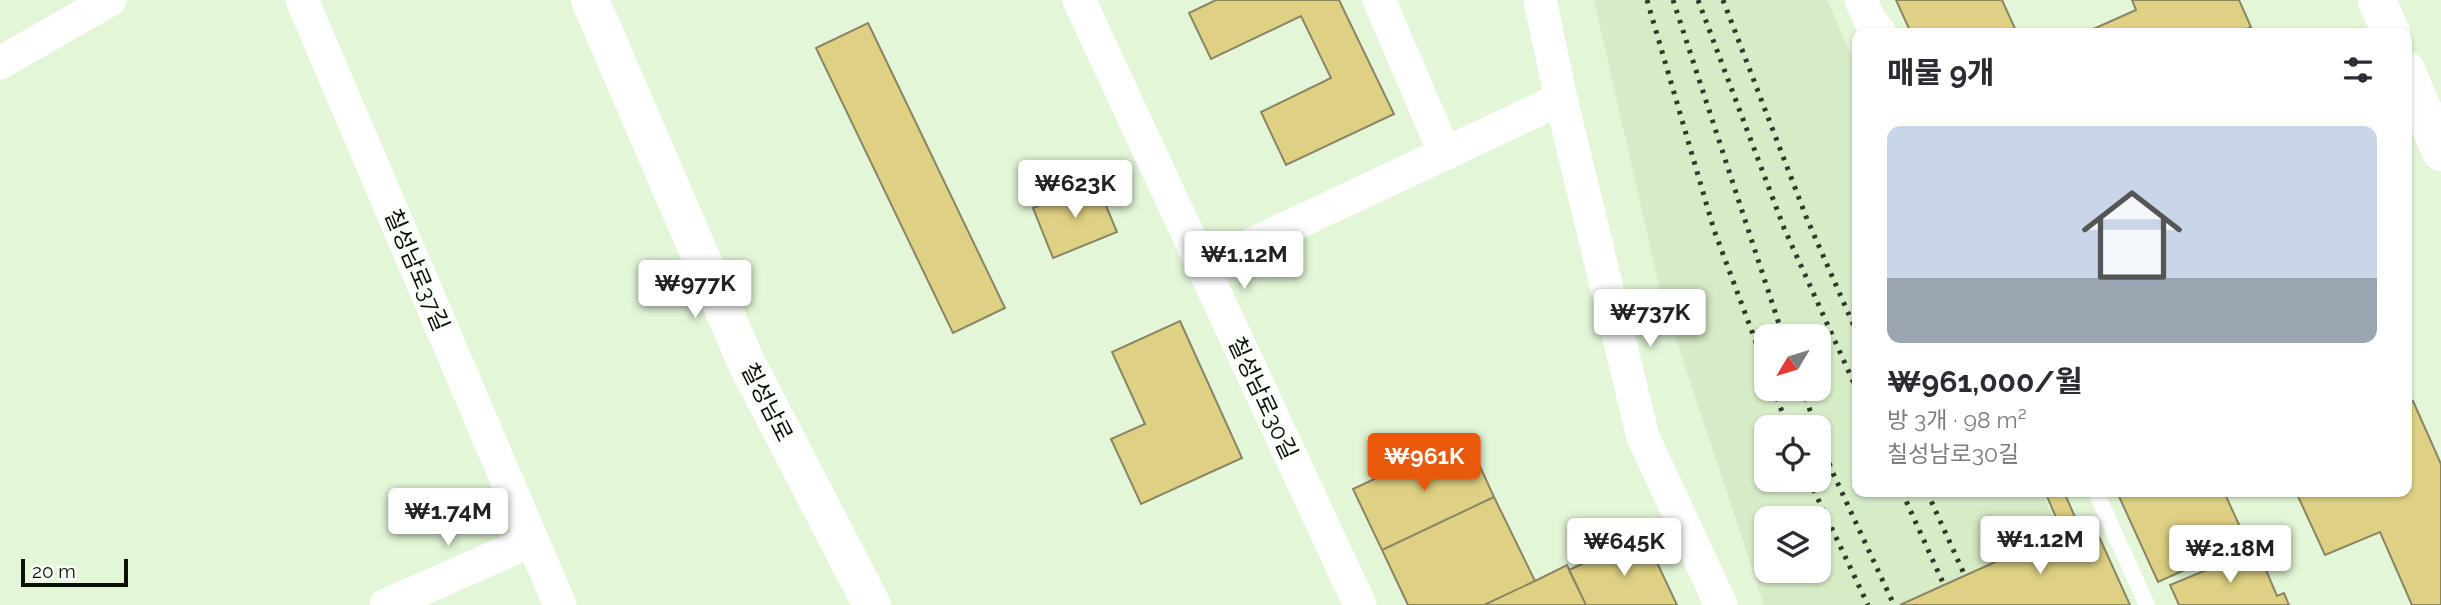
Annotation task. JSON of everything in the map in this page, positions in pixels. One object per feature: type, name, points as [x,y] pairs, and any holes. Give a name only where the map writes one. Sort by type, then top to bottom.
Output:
[{"type":"street","points":[[0,64],[110,0]]},
{"type":"street","name":"칠성남로37길","points":[[302,0],[560,605]]},
{"type":"street","name":"칠성남로","points":[[590,0],[746,362],[872,605]]},
{"type":"street","name":"칠성남로30길","points":[[1079,0],[1360,605]]},
{"type":"street","points":[[1379,0],[1445,154]]},
{"type":"street","points":[[1541,0],[1561,99],[1643,437],[1721,605]]},
{"type":"street","points":[[1861,0],[1876,28]]},
{"type":"street","points":[[2377,0],[2389,28]]},
{"type":"street","points":[[2412,84],[2441,152]]},
{"type":"street","points":[[1203,267],[1561,99]]},
{"type":"street","points":[[386,605],[531,541]]},
{"type":"lane","points":[[2098,497],[2147,605]]},
{"type":"shaded area","points":[[1594,0],[1827,0],[1852,57],[1852,497],[2044,497],[2091,605],[1764,605],[1757,583],[1831,583],[1831,506],[1754,506],[1754,575],[1660,290]]},
{"type":"building","points":[[1216,0],[1339,0],[1394,114],[1286,165],[1261,112],[1331,78],[1301,16],[1211,59],[1189,13]]},
{"type":"building","points":[[1896,0],[2002,0],[2015,28],[1909,28]]},
{"type":"building","points":[[2132,0],[2239,0],[2251,27],[2096,28],[2136,10]]},
{"type":"building","points":[[868,23],[1005,308],[953,333],[816,48]]},
{"type":"building","points":[[1096,182],[1117,232],[1053,258],[1033,208]]},
{"type":"building","points":[[1180,321],[1242,458],[1141,504],[1111,439],[1145,424],[1112,352]]},
{"type":"building","points":[[2412,401],[2441,464],[2441,605],[2412,605],[2380,532],[2325,555],[2298,497],[2412,497]]},
{"type":"building","points":[[1466,436],[1494,497],[1382,550],[1353,489]]},
{"type":"building","points":[[1494,497],[1535,581],[1484,605],[1408,605],[1382,550]]},
{"type":"building","points":[[2047,497],[2066,497],[2075,517],[2059,524]]},
{"type":"building","points":[[2119,497],[2226,497],[2247,542],[2158,582]]},
{"type":"building","points":[[2091,519],[2130,605],[1900,605],[1944,585]]},
{"type":"building","points":[[1644,535],[1677,605],[1586,605],[1569,570]]},
{"type":"building","points":[[2257,549],[2277,596],[2284,593],[2289,605],[2179,605],[2170,585]]},
{"type":"building","points":[[1567,565],[1586,605],[1484,605],[1535,581]]},
{"type":"railway","points":[[1647,0],[1714,230],[1754,337]]},
{"type":"railway","points":[[1673,0],[1779,324]]},
{"type":"railway","points":[[1698,0],[1784,228],[1852,379]]},
{"type":"railway","points":[[1723,0],[1807,219],[1852,322]]},
{"type":"railway","points":[[1778,401],[1783,415]]},
{"type":"railway","points":[[1807,401],[1812,415]]},
{"type":"railway","points":[[1831,468],[1894,605]]},
{"type":"railway","points":[[1815,492],[1868,605]]},
{"type":"railway","points":[[1904,497],[1944,585]]},
{"type":"railway","points":[[1929,497],[1965,576]]}]
